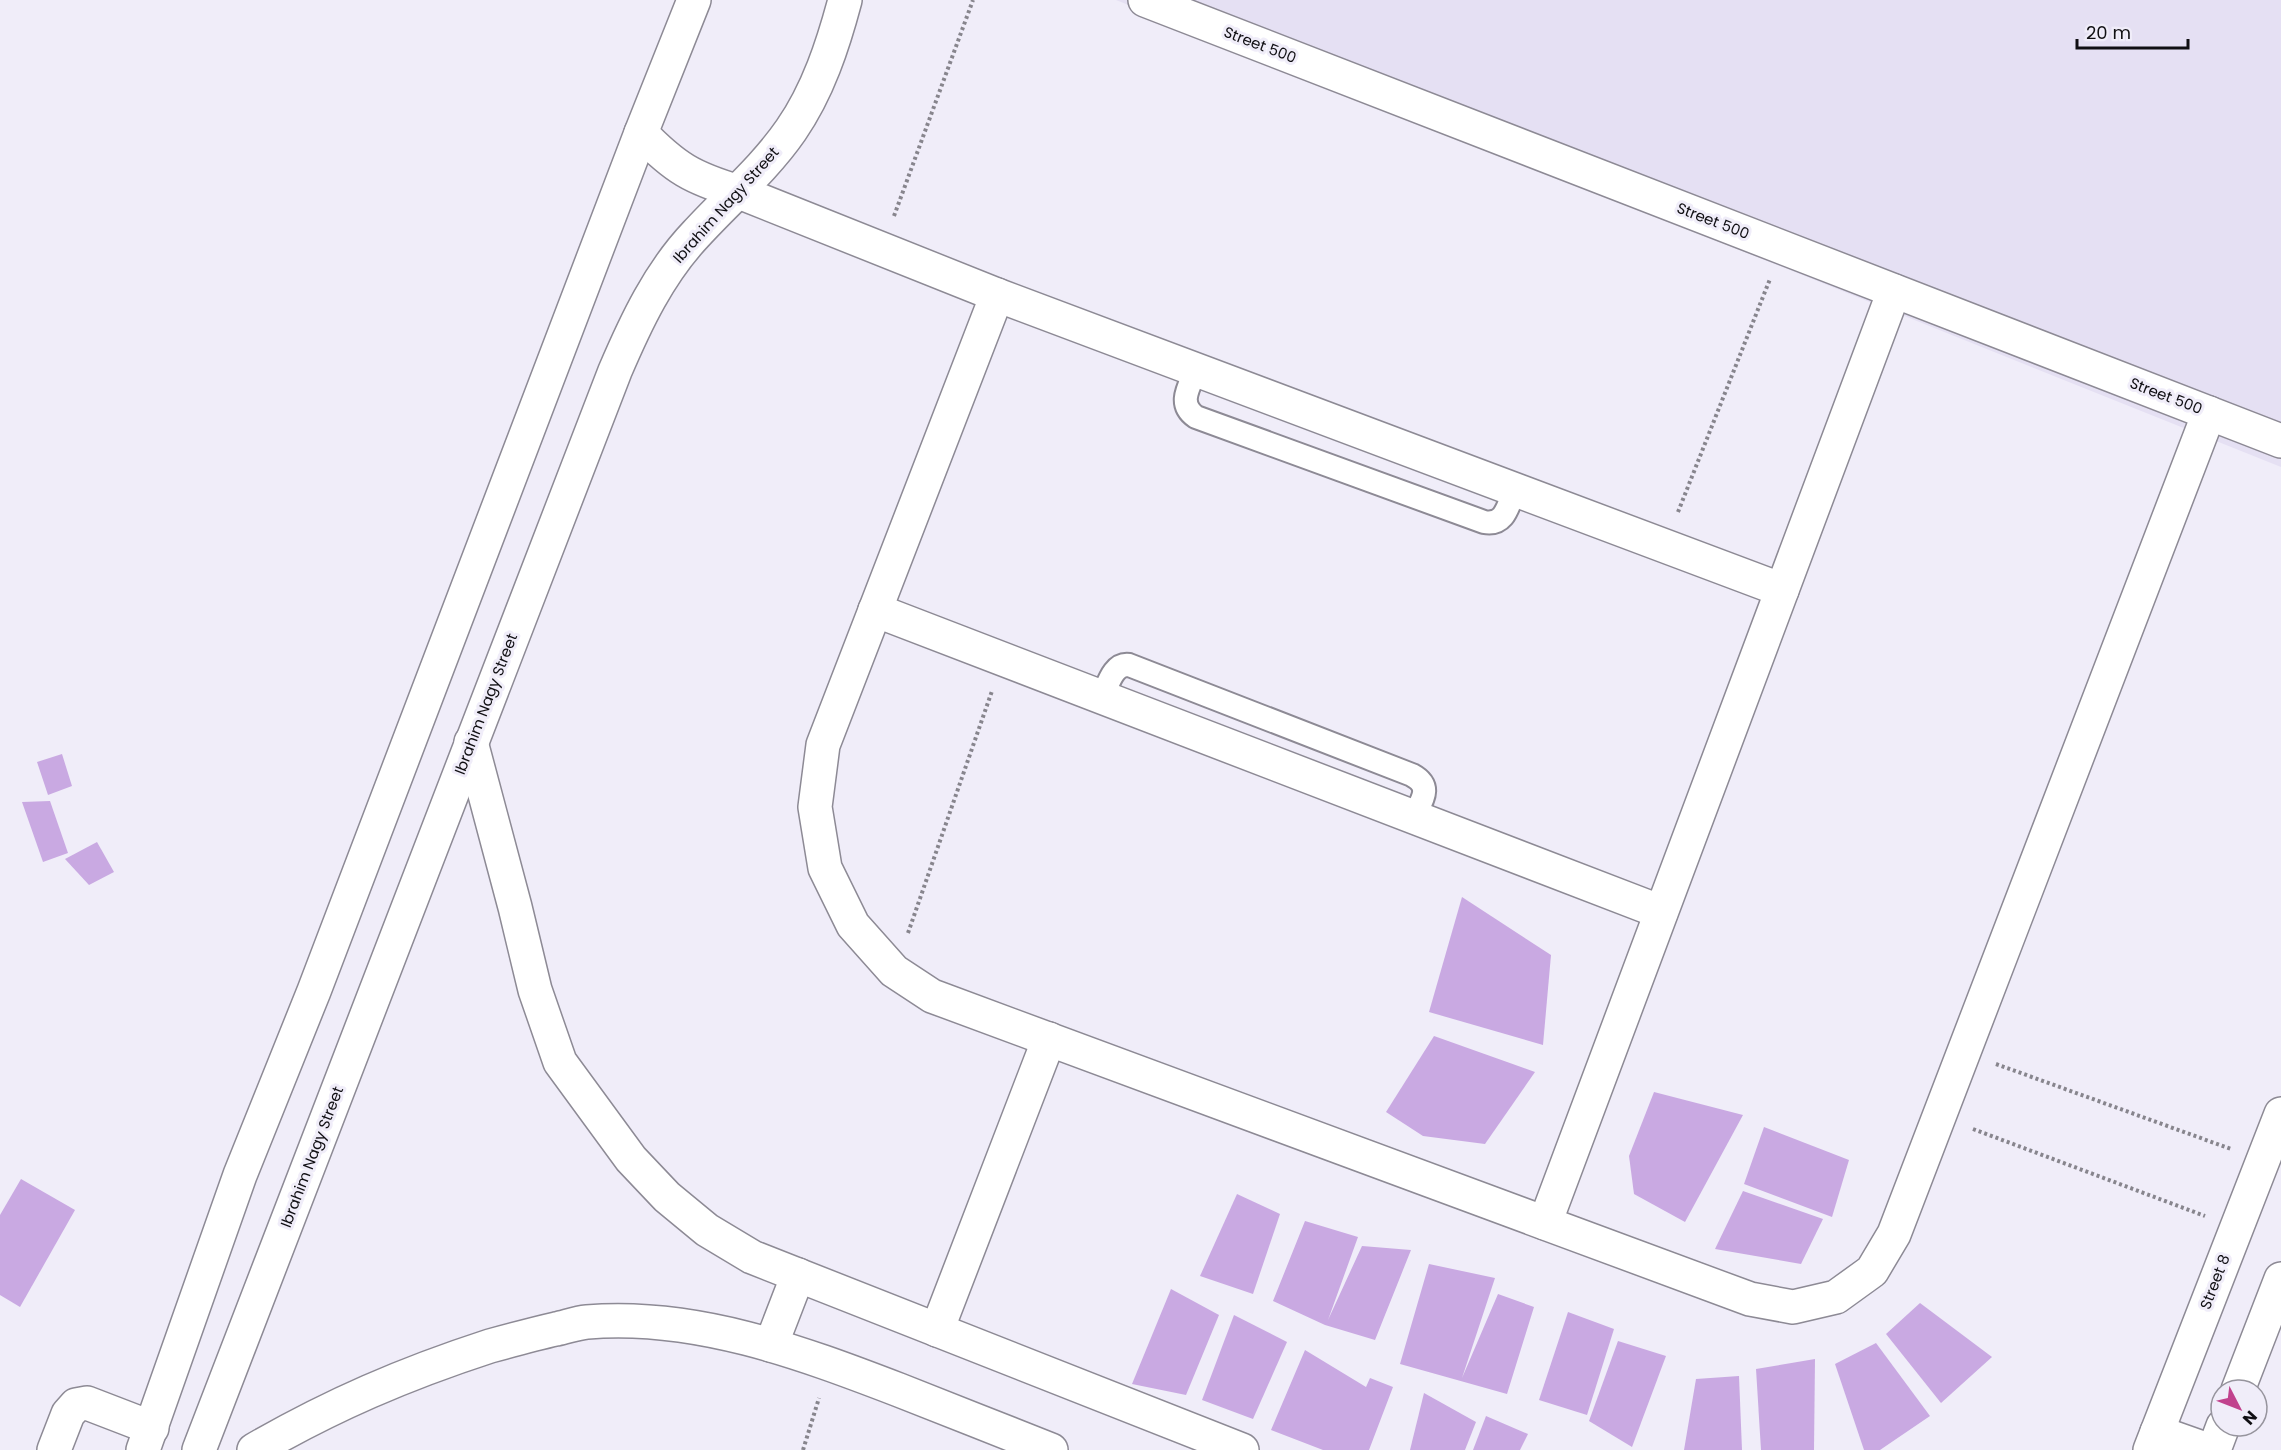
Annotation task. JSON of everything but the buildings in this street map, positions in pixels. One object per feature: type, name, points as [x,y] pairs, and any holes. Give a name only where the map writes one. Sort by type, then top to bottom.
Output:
[{"type":"street","points":[[54,1450],[69,1414],[76,1405],[87,1403],[147,1439],[240,1175],[318,980],[641,133],[694,0]]},
{"type":"street","name":"Ibrahim Nagy Street","points":[[199,1450],[471,742],[615,371],[636,323],[662,277],[694,236],[765,166],[793,128],[816,87],[833,44],[845,0]]},
{"type":"street","name":"Street 500","points":[[1145,0],[2281,441]]},
{"type":"street","points":[[641,133],[684,171],[710,183],[739,192],[997,295],[1782,590]]},
{"type":"street","points":[[1545,1223],[1894,291]]},
{"type":"street","points":[[997,295],[823,745],[815,807],[825,868],[853,925],[894,971],[932,996],[1750,1299],[1793,1307],[1836,1298],[1872,1271],[1894,1234],[2209,413]]},
{"type":"street","points":[[875,610],[1661,912]]},
{"type":"street","points":[[471,742],[505,865],[535,990],[560,1062],[631,1159],[667,1197],[707,1230],[752,1257],[1242,1450]]},
{"type":"street","points":[[937,1330],[1050,1039]]},
{"type":"street","name":"Street 8","points":[[2154,1441],[2281,1114]]},
{"type":"street","points":[[771,1345],[798,1275]]},
{"type":"street","points":[[2243,1378],[2281,1279]]},
{"type":"street","points":[[254,1450],[307,1419],[375,1388],[443,1361],[513,1339],[585,1322],[633,1322],[727,1332],[830,1363],[1051,1450]]},
{"type":"street","points":[[2154,1441],[2208,1450]]},
{"type":"lane","points":[[1196,370],[1185,398],[1185,406],[1196,417],[1492,524],[1505,515],[1515,489]]},
{"type":"path","points":[[882,249],[973,0]]},
{"type":"path","points":[[1665,546],[1783,248]]},
{"type":"path","points":[[894,971],[1003,659]]},
{"type":"path","points":[[1964,1053],[2263,1160]]},
{"type":"path","points":[[1940,1116],[2236,1228]]},
{"type":"path","points":[[803,1450],[830,1363]]},
{"type":"shaded area","points":[[1116,0],[2281,0],[2281,467]]}]
